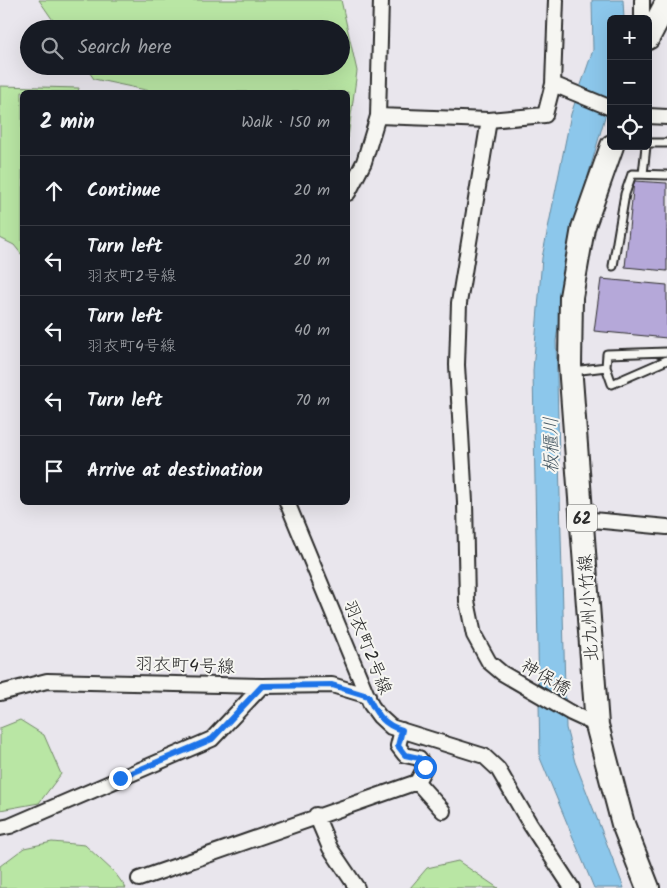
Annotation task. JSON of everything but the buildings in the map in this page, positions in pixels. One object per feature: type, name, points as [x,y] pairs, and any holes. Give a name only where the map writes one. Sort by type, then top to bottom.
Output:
[{"type":"main road","points":[[652,30],[667,2]]},
{"type":"main road","name":"北九州小竹線","points":[[611,150],[583,228],[571,297],[570,372],[596,725],[624,824],[648,888]]},
{"type":"street","points":[[350,189],[364,162],[378,116],[381,0]]},
{"type":"street","points":[[378,116],[489,120],[545,115],[553,84],[556,0]]},
{"type":"street","points":[[642,0],[642,15]]},
{"type":"street","points":[[553,84],[607,107]]},
{"type":"street","points":[[652,116],[667,117]]},
{"type":"street","name":"神保橋","points":[[489,120],[459,303],[457,365],[465,502],[467,601],[474,635],[489,662],[502,673],[571,713],[596,725]]},
{"type":"street","name":"羽衣町2号線","points":[[288,505],[368,696],[379,716],[391,727],[484,756],[491,762],[498,769],[530,824],[572,888]]},
{"type":"street","points":[[582,519],[667,527]]},
{"type":"street","name":"羽衣町4号線","points":[[0,693],[46,681],[262,686],[332,685],[368,696]]},
{"type":"street","points":[[0,828],[10,826],[212,739],[262,686]]},
{"type":"street","points":[[139,880],[316,816],[417,782],[425,767],[419,758],[405,755],[398,746],[402,730]]},
{"type":"street","points":[[417,782],[443,811]]},
{"type":"street","points":[[316,816],[330,848],[358,888]]},
{"type":"lane","points":[[652,143],[667,142]]},
{"type":"lane","points":[[643,174],[646,150]]},
{"type":"lane","points":[[614,266],[624,194],[632,174],[667,175]]},
{"type":"lane","points":[[667,352],[607,354],[606,367],[612,384],[667,360]]},
{"type":"lane","points":[[570,372],[606,367]]},
{"type":"green space","points":[[39,0],[341,0],[346,20],[53,20]]},
{"type":"green space","points":[[350,40],[357,71],[350,123],[350,90],[146,90],[94,79],[91,75],[350,75]]},
{"type":"green space","points":[[0,86],[79,88],[78,90],[20,90],[20,252],[14,245],[0,238]]},
{"type":"green space","points":[[20,720],[44,735],[61,774],[39,803],[0,810],[0,728]]},
{"type":"green space","points":[[52,842],[85,845],[115,873],[126,888],[0,888],[0,866],[24,848]]},
{"type":"green space","points":[[458,861],[498,888],[410,888],[427,868]]},
{"type":"water","name":"板櫃川","points":[[592,0],[623,0],[624,15],[607,15],[607,110],[570,238],[556,341],[566,728],[575,762],[624,888],[594,888],[540,758],[533,371],[542,258],[571,114],[593,50]]},
{"type":"route","points":[[120,778],[212,739],[262,686],[332,685],[368,696],[379,716],[391,727],[402,730],[398,746],[405,755],[419,758],[425,767]]}]
